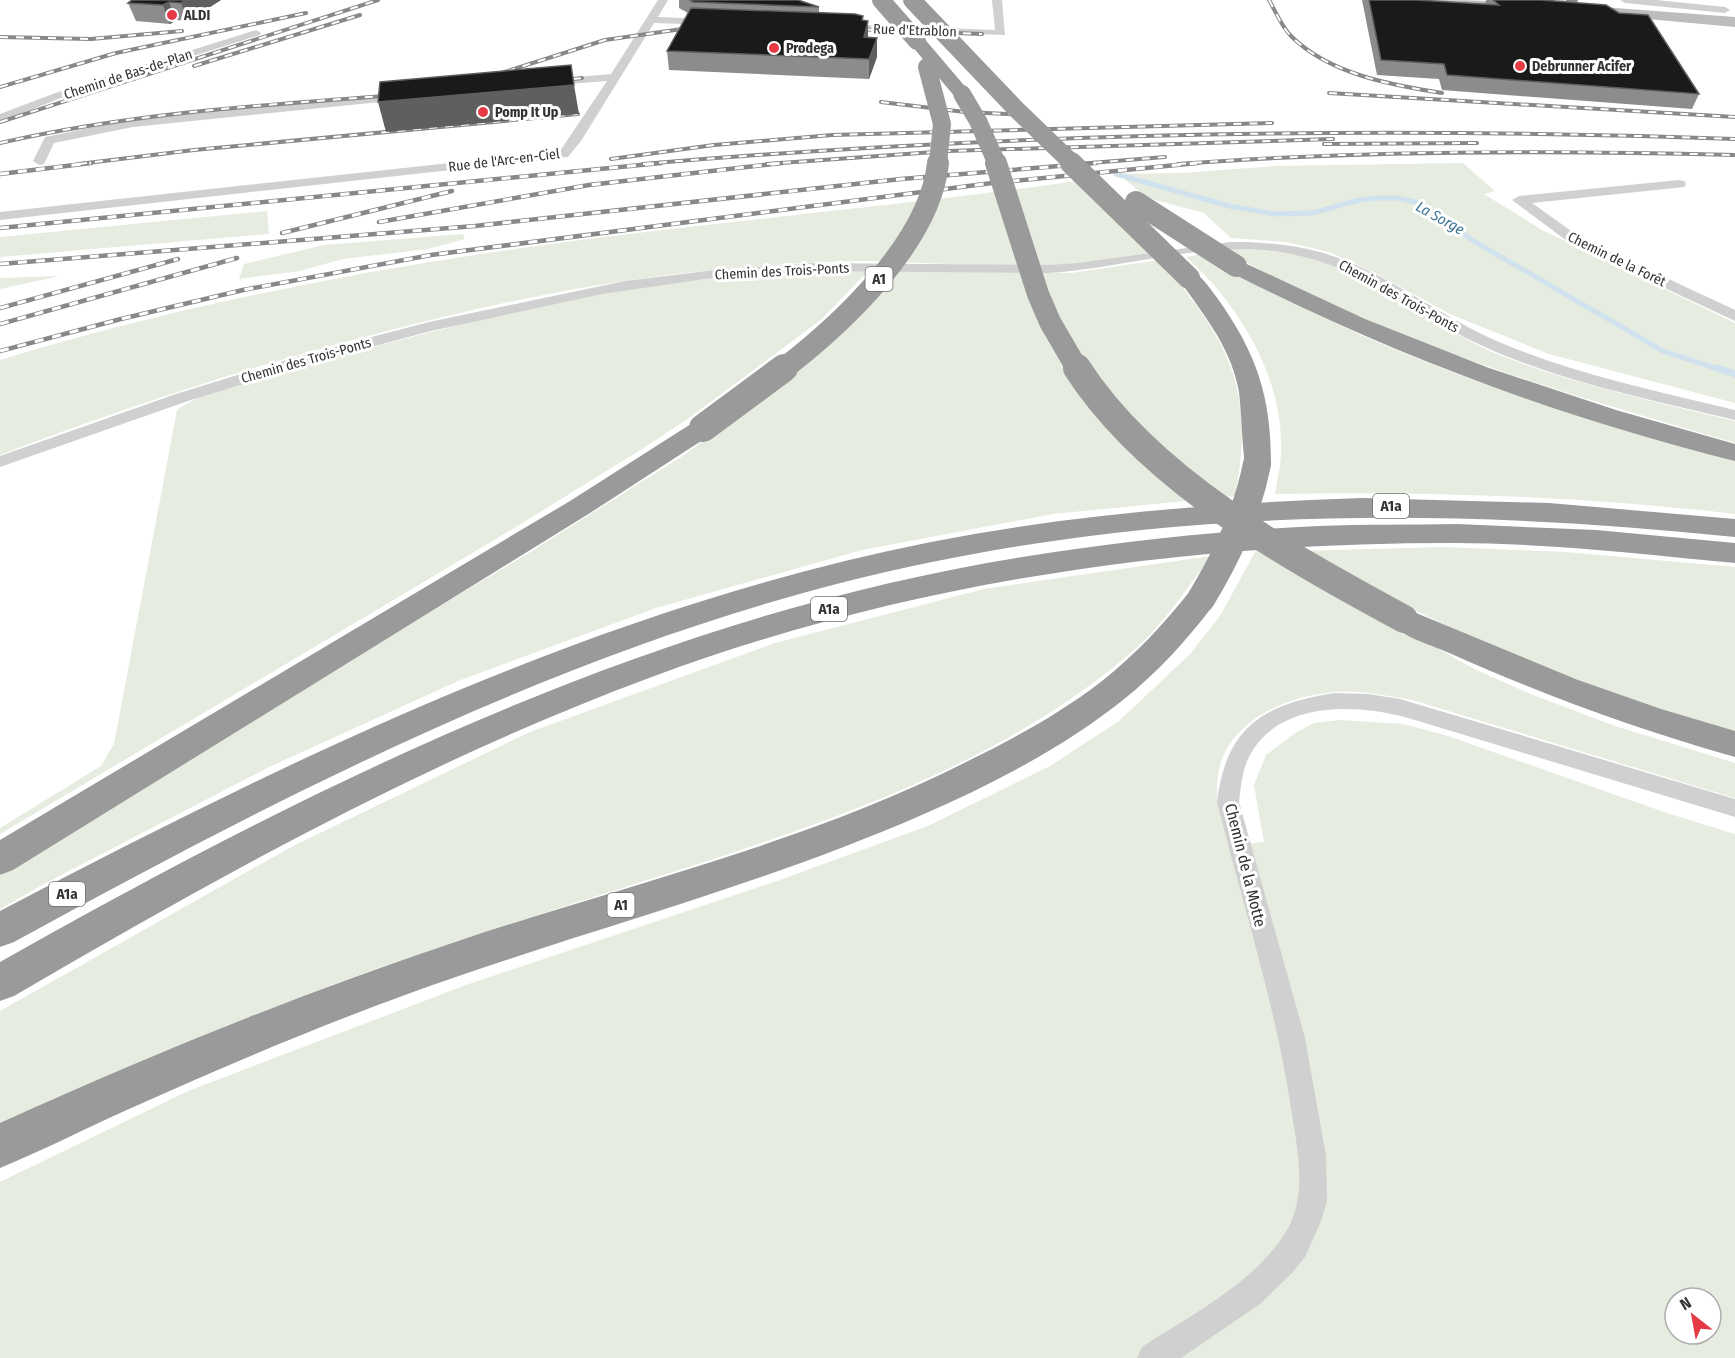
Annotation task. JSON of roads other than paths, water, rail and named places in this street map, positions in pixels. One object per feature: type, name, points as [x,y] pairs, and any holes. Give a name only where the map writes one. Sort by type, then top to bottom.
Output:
[{"type":"highway","name":"A1","points":[[0,859],[551,525],[703,428],[782,371],[839,322],[883,275],[914,230],[935,186],[943,148],[944,130],[939,97],[917,41],[881,0]]},
{"type":"highway","name":"A1","points":[[0,1146],[195,1058],[369,989],[758,861],[927,797],[990,767],[1048,735],[1099,701],[1142,665],[1178,629],[1201,599],[1237,538],[1248,508],[1257,464],[1257,415],[1239,350],[1222,321],[1189,278],[1043,135],[912,0]]},
{"type":"highway","points":[[917,41],[974,111],[1006,183],[1031,274],[1050,323],[1085,379],[1109,409],[1170,468],[1228,513],[1307,566],[1404,619],[1485,657],[1562,688],[1638,715],[1735,744]]},
{"type":"highway","points":[[1043,135],[1166,223],[1236,266],[1343,319],[1458,366],[1570,404],[1735,453]]},
{"type":"highway","name":"A1a","points":[[0,930],[267,792],[459,702],[567,659],[676,621],[782,589],[878,564],[1048,532],[1179,516],[1262,510],[1387,506],[1487,508],[1615,515],[1735,528]]},
{"type":"highway","name":"A1a","points":[[0,983],[146,900],[285,825],[469,737],[585,689],[693,650],[797,617],[871,598],[954,579],[1062,559],[1192,543],[1287,537],[1399,533],[1500,535],[1628,543],[1735,554]]},
{"type":"main road","points":[[1432,0],[1732,12]]},
{"type":"main road","points":[[1550,3],[1735,22]]},
{"type":"street","points":[[534,84],[616,77],[663,0]]},
{"type":"street","name":"Rue d'Etrablon","points":[[826,26],[1001,33],[996,0]]},
{"type":"street","points":[[1625,0],[1732,12]]},
{"type":"street","points":[[651,20],[721,22]]},
{"type":"street","name":"Chemin de Bas-de-Plan","points":[[0,118],[62,94],[256,33]]},
{"type":"street","name":"Rue de l'Arc-en-Ciel","points":[[0,216],[214,190],[564,154],[568,152],[616,77]]},
{"type":"street","points":[[39,161],[49,140],[133,123],[417,96]]},
{"type":"street","name":"Chemin de la Forêt","points":[[1679,184],[1520,200],[1576,241],[1735,316]]},
{"type":"street","name":"Chemin des Trois-Ponts","points":[[0,462],[130,414],[277,368],[448,322],[591,292],[666,279],[812,267],[1046,269],[1091,267],[1204,248],[1236,245],[1288,248],[1329,258],[1367,276],[1455,327],[1522,357],[1616,386],[1735,415]]},
{"type":"street","name":"Chemin de la Motte","points":[[1153,1358],[1224,1310],[1269,1274],[1293,1247],[1309,1214],[1313,1194],[1314,1167],[1295,1056],[1228,802],[1231,771],[1242,747],[1254,733],[1280,717],[1312,705],[1346,701],[1376,703],[1423,714],[1735,808]]},
{"type":"waterway","name":"La Sorge","points":[[1116,174],[1229,206],[1275,214],[1313,213],[1359,200],[1378,198],[1398,198],[1415,202],[1433,211],[1472,240],[1663,351],[1721,370]]},
{"type":"waterway","name":"La Sorge","points":[[1717,368],[1735,374]]},
{"type":"railway","points":[[0,122],[378,0]]},
{"type":"railway","points":[[1269,0],[1287,32],[1323,60],[1362,76],[1442,93]]},
{"type":"railway","points":[[0,87],[116,53],[306,13]]},
{"type":"railway","points":[[194,66],[360,15]]},
{"type":"railway","points":[[492,76],[605,40],[696,27]]},
{"type":"railway","points":[[851,29],[982,34]]},
{"type":"railway","points":[[0,37],[91,39],[182,31]]},
{"type":"railway","points":[[557,81],[582,78]]},
{"type":"railway","points":[[1329,93],[1735,117]]},
{"type":"railway","points":[[0,143],[148,117],[396,95]]},
{"type":"railway","points":[[881,102],[965,112],[1030,115]]},
{"type":"railway","points":[[79,164],[194,150],[578,114]]},
{"type":"railway","points":[[611,159],[714,145],[832,135],[1272,123]]},
{"type":"railway","points":[[643,164],[916,145],[1189,135],[1462,133],[1735,139]]},
{"type":"railway","points":[[767,164],[948,151],[1333,139]]},
{"type":"railway","points":[[1324,144],[1477,143]]},
{"type":"railway","points":[[1178,164],[1247,159],[1456,152],[1734,155]]},
{"type":"railway","points":[[1078,164],[1165,157]]},
{"type":"railway","points":[[0,174],[91,163]]},
{"type":"railway","points":[[0,228],[661,163]]},
{"type":"railway","points":[[379,222],[589,185],[782,163]]},
{"type":"railway","points":[[0,264],[475,226],[901,179],[1096,163]]},
{"type":"railway","points":[[0,351],[243,290],[431,255],[992,183],[1197,163]]},
{"type":"railway","points":[[282,233],[452,191]]},
{"type":"railway","points":[[0,324],[237,258]]},
{"type":"railway","points":[[0,308],[178,259]]},
{"type":"place","name":"ALDI","points":[[172,15]]},
{"type":"place","name":"Prodega","points":[[774,48]]},
{"type":"place","name":"Debrunner Acifer","points":[[1520,66]]},
{"type":"place","name":"Pomp It Up","points":[[483,112]]}]
